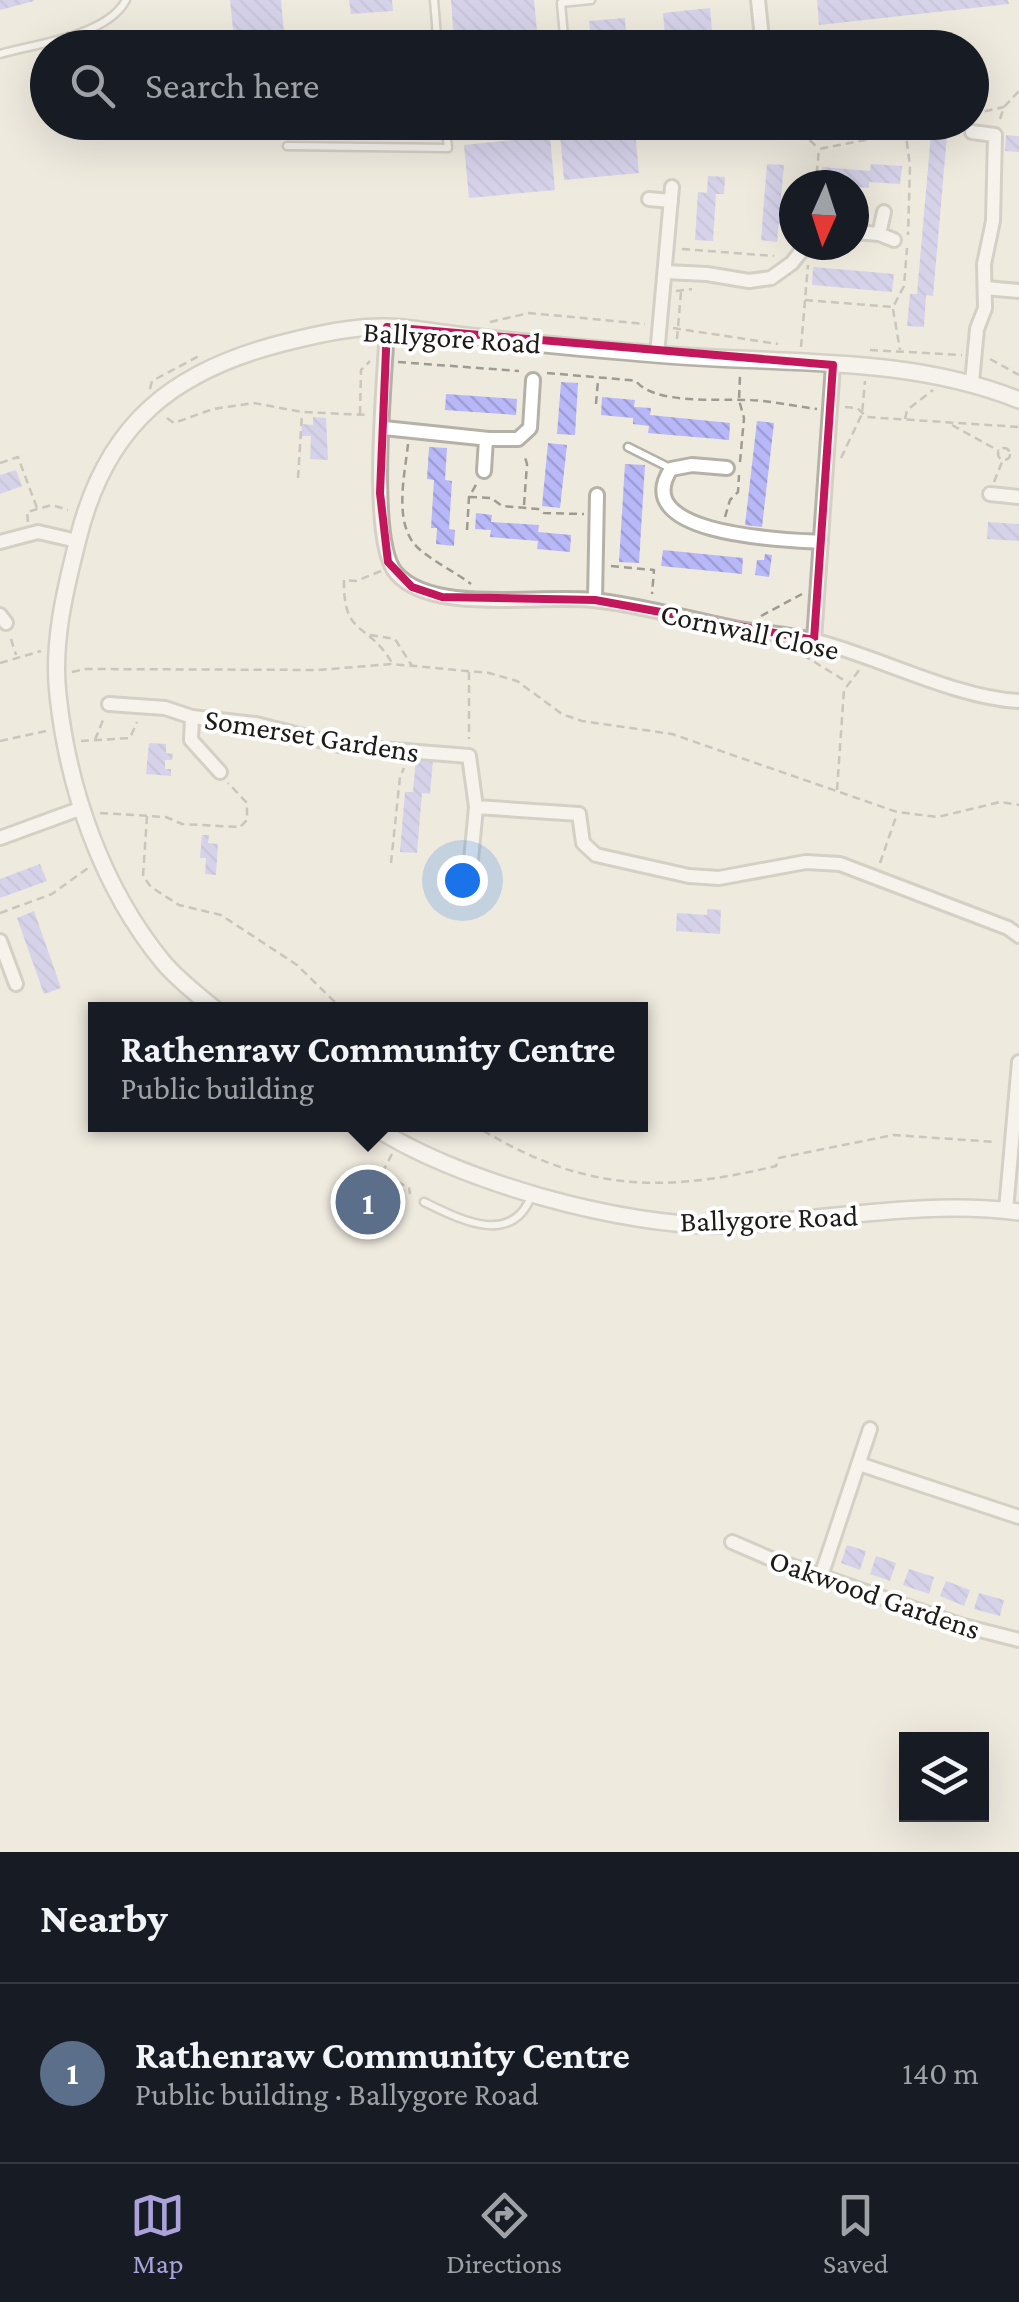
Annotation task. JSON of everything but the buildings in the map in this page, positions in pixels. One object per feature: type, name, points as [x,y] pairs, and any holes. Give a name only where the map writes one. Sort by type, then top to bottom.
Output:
[{"type":"street","points":[[758,0],[761,30]]},
{"type":"street","points":[[972,382],[986,288],[984,264],[993,221],[995,135],[989,134]]},
{"type":"street","points":[[649,199],[672,194],[658,355]]},
{"type":"street","points":[[879,234],[884,212]]},
{"type":"street","points":[[869,233],[894,240]]},
{"type":"street","points":[[666,272],[749,282],[771,278],[793,260]]},
{"type":"street","points":[[986,288],[1019,291]]},
{"type":"street","points":[[387,328],[380,517],[388,562]]},
{"type":"street","name":"Ballygore Road","points":[[207,1002],[155,952],[102,859],[83,812],[63,735],[56,676],[77,541],[93,488],[114,450],[154,401],[194,376],[257,350],[338,331],[387,328],[658,355],[865,367],[972,382],[1019,400]]},
{"type":"street","points":[[814,640],[832,365]]},
{"type":"street","points":[[384,422],[409,430],[518,439],[530,428],[533,380]]},
{"type":"street","points":[[484,471],[486,439]]},
{"type":"street","points":[[728,468],[692,464],[671,469],[666,475],[665,489],[672,511],[688,522],[724,530],[821,542]]},
{"type":"street","points":[[990,494],[1019,498]]},
{"type":"street","points":[[595,600],[597,495]]},
{"type":"street","points":[[0,542],[29,532],[77,541]]},
{"type":"street","name":"Cornwall Close","points":[[388,562],[398,576],[428,594],[595,600],[651,610],[814,640],[986,696],[1019,701]]},
{"type":"street","name":"Somerset Gardens","points":[[109,704],[165,708],[192,717],[256,724],[343,746],[469,756]]},
{"type":"street","points":[[192,717],[191,740],[220,772]]},
{"type":"street","points":[[469,756],[476,807],[470,871]]},
{"type":"street","points":[[476,807],[579,814],[583,843],[591,854],[689,876],[742,875],[806,862],[840,864],[1008,928],[1019,936]]},
{"type":"street","points":[[0,838],[83,812]]},
{"type":"street","points":[[0,941],[16,984]]},
{"type":"street","name":"Ballygore Road","points":[[383,1132],[477,1176],[532,1194],[645,1219],[719,1226],[940,1210],[1012,1211],[1012,1143],[1019,1062]]},
{"type":"street","points":[[821,1576],[870,1429]]},
{"type":"street","points":[[859,1464],[1019,1517]]},
{"type":"street","name":"Oakwood Gardens","points":[[732,1542],[960,1625],[1019,1640]]},
{"type":"lane","points":[[86,30],[118,14],[126,0]]},
{"type":"lane","points":[[434,0],[436,30]]},
{"type":"lane","points":[[563,30],[561,3],[592,0]]},
{"type":"lane","points":[[0,54],[30,46]]},
{"type":"lane","points":[[287,146],[448,148],[447,140]]},
{"type":"lane","points":[[628,447],[671,469]]},
{"type":"lane","points":[[424,1202],[472,1224],[488,1225],[516,1218],[532,1194]]},
{"type":"path","points":[[995,135],[1004,108],[1019,91]]},
{"type":"path","points":[[989,111],[1004,108]]},
{"type":"path","points":[[813,140],[819,149],[817,170]]},
{"type":"path","points":[[819,149],[865,140]]},
{"type":"path","points":[[668,248],[779,256]]},
{"type":"path","points":[[799,363],[804,260]]},
{"type":"path","points":[[676,356],[682,273]]},
{"type":"path","points":[[892,306],[900,351]]},
{"type":"path","points":[[661,326],[783,344]]},
{"type":"path","points":[[825,478],[835,471],[862,414],[866,350],[984,356],[1019,375]]},
{"type":"path","points":[[724,530],[725,509],[738,492],[744,418],[739,400],[741,360]]},
{"type":"path","points":[[360,414],[363,365],[386,361],[598,377],[636,381],[643,390],[658,395],[830,410],[851,406],[862,414],[905,420],[1019,427]]},
{"type":"path","points":[[905,420],[907,410],[937,386],[938,376]]},
{"type":"path","points":[[596,404],[598,377]]},
{"type":"path","points":[[154,401],[174,423],[232,404],[360,414],[384,422]]},
{"type":"path","points":[[298,478],[302,412]]},
{"type":"path","points":[[949,423],[1000,450],[1005,448],[1010,452],[1008,460],[998,456],[1000,450]]},
{"type":"path","points":[[409,430],[402,498],[408,536],[423,552],[487,598]]},
{"type":"path","points":[[518,439],[527,464],[523,506]]},
{"type":"path","points":[[0,463],[18,457],[37,509]]},
{"type":"path","points":[[990,494],[1002,460]]},
{"type":"path","points":[[467,530],[470,496],[484,471]]},
{"type":"path","points":[[470,496],[544,513],[596,514]]},
{"type":"path","points":[[29,532],[27,512],[37,509],[52,505],[84,516]]},
{"type":"path","points":[[388,562],[380,572],[356,581],[344,580],[344,610],[384,648],[392,664]]},
{"type":"path","points":[[597,564],[654,570],[651,610]]},
{"type":"path","points":[[743,629],[770,610],[818,587]]},
{"type":"path","points":[[3,619],[17,658]]},
{"type":"path","points":[[368,635],[394,639],[413,667]]},
{"type":"path","points":[[794,637],[805,657],[848,683]]},
{"type":"path","points":[[0,663],[40,650],[57,653]]},
{"type":"path","points":[[836,792],[844,690],[866,657]]},
{"type":"path","points":[[56,676],[84,669],[318,670],[392,664],[469,670],[516,681],[562,714],[582,721],[672,734],[897,812],[938,817],[1000,802],[1019,805]]},
{"type":"path","points":[[469,670],[469,756]]},
{"type":"path","points":[[95,740],[109,704]]},
{"type":"path","points":[[0,741],[63,735],[95,740],[130,738],[144,706]]},
{"type":"path","points":[[391,863],[405,751]]},
{"type":"path","points":[[83,812],[166,816],[182,824],[240,827],[247,820],[247,803],[220,772]]},
{"type":"path","points":[[875,878],[897,812]]},
{"type":"path","points":[[147,816],[143,876],[151,887],[179,905],[222,915],[297,965],[335,1002]]},
{"type":"path","points":[[0,913],[52,894],[102,859]]},
{"type":"path","points":[[485,1132],[517,1152],[574,1174],[651,1184],[728,1178],[776,1166],[779,1158],[892,1135],[1012,1143]]},
{"type":"path","points":[[399,1142],[382,1173],[408,1188],[410,1194]]},
{"type":"highlighted area","points":[[387,327],[833,365],[814,640],[595,600],[442,597],[412,587],[388,562],[380,493]]},
{"type":"place","name":"Rathenraw Community Centre","points":[[368,1202]]}]
